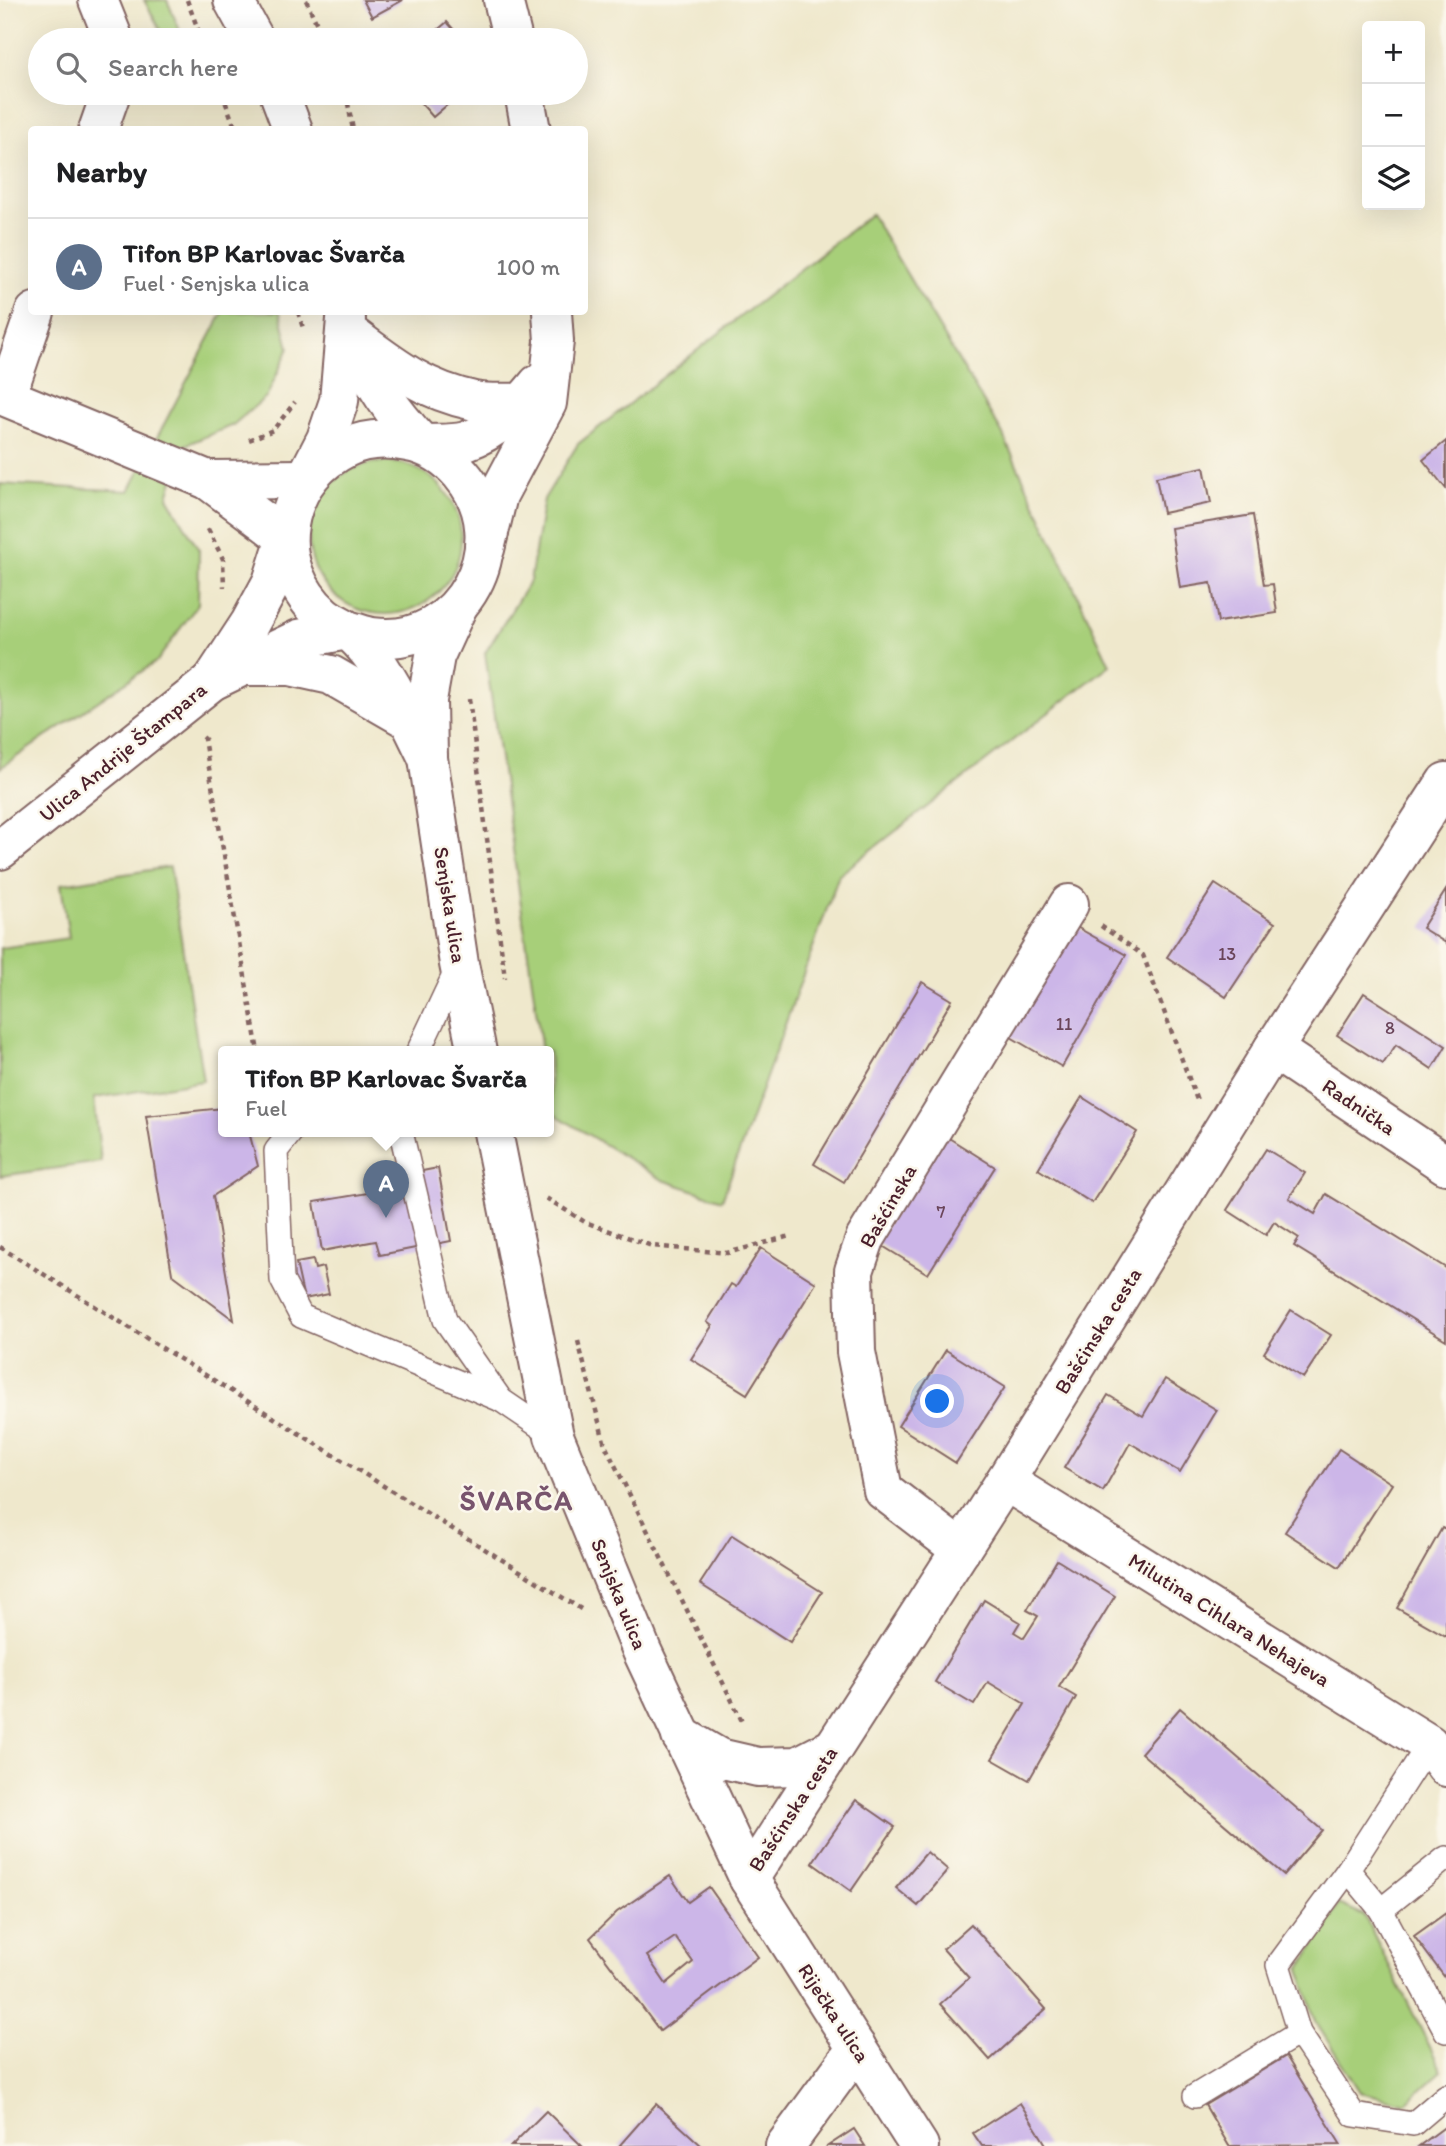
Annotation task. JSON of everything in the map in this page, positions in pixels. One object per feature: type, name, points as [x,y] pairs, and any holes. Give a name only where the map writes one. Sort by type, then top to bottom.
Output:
[{"type":"street","points":[[98,0],[109,28]]},
{"type":"street","points":[[233,0],[248,28]]},
{"type":"street","points":[[503,0],[510,28]]},
{"type":"street","points":[[99,126],[107,105]]},
{"type":"street","points":[[284,105],[291,126]]},
{"type":"street","points":[[526,105],[530,126]]},
{"type":"street","points":[[34,315],[3,397],[208,480],[286,538]]},
{"type":"street","points":[[348,323],[340,401],[326,439],[292,507],[286,538],[292,569],[306,597],[324,616],[347,630],[373,637],[400,637],[431,627],[457,608],[476,581],[498,495],[547,403],[554,341],[552,315]]},
{"type":"street","points":[[348,323],[398,370],[429,388],[476,402],[523,403]]},
{"type":"street","points":[[348,323],[366,368],[390,409],[422,444],[450,461],[472,487],[484,517],[485,549]]},
{"type":"street","points":[[208,480],[306,479],[328,457],[356,443],[389,438],[422,444],[465,441],[499,424],[523,403],[551,369]]},
{"type":"street","name":"Ulica Andrije Štampara","points":[[227,673],[272,582],[286,538]]},
{"type":"street","name":"Senjska ulica","points":[[457,608],[435,656],[427,700],[428,758],[459,964],[476,1046]]},
{"type":"street","name":"Ulica Andrije Štampara","points":[[0,850],[227,673],[299,639],[347,630]]},
{"type":"street","name":"Senjska ulica","points":[[347,630],[373,657],[396,691],[428,758]]},
{"type":"street","points":[[227,673],[290,666],[331,675],[409,720]]},
{"type":"street","name":"Bašćinska cesta","points":[[749,1879],[1005,1481],[1213,1143],[1446,782]]},
{"type":"street","name":"Bašćinska","points":[[961,1550],[883,1490],[856,1352],[854,1271],[865,1240],[1069,904]]},
{"type":"street","name":"Radnička","points":[[1273,1049],[1446,1166]]},
{"type":"street","name":"Senjska ulica","points":[[494,1137],[554,1436],[642,1651],[749,1879]]},
{"type":"street","name":"Milutina Cihlara Nehajeva","points":[[1005,1481],[1440,1747]]},
{"type":"street","points":[[681,1736],[719,1758],[758,1767],[798,1766],[833,1748]]},
{"type":"street","name":"Riječka ulica","points":[[749,1879],[919,2146]]},
{"type":"street","points":[[785,2146],[857,2048]]},
{"type":"lane","points":[[414,1046],[459,964]]},
{"type":"lane","points":[[287,1137],[276,1151],[282,1280],[301,1316],[501,1400],[554,1436]]},
{"type":"lane","points":[[402,1137],[445,1320],[501,1400]]},
{"type":"lane","points":[[1440,1747],[1278,1965],[1298,2033],[1354,2115],[1413,2124],[1446,2096]]},
{"type":"lane","points":[[1381,1910],[1446,1858]]},
{"type":"lane","points":[[1348,1870],[1381,1910],[1446,2031]]},
{"type":"lane","points":[[1195,2096],[1298,2033]]},
{"type":"path","points":[[187,0],[198,28]]},
{"type":"path","points":[[306,0],[319,28]]},
{"type":"path","points":[[227,105],[234,126]]},
{"type":"path","points":[[348,105],[352,126]]},
{"type":"path","points":[[299,315],[305,343]]},
{"type":"path","points":[[224,595],[223,559],[198,510],[216,453],[273,430],[298,399]]},
{"type":"path","points":[[468,694],[506,987]]},
{"type":"path","points":[[212,731],[204,739],[257,1046]]},
{"type":"path","points":[[1069,904],[1143,955],[1213,1143]]},
{"type":"path","points":[[543,1207],[539,1194],[585,1223],[652,1246],[727,1253],[790,1236]]},
{"type":"path","points":[[0,1247],[588,1614]]},
{"type":"path","points":[[577,1339],[605,1445],[756,1748],[758,1767]]},
{"type":"green space","points":[[144,0],[167,0],[179,28],[159,28]]},
{"type":"green space","points":[[871,214],[1002,433],[1110,665],[839,875],[722,1200],[663,1180],[554,1114],[554,1046],[541,1046],[485,653],[530,581],[544,499],[578,444]]},
{"type":"green space","points":[[221,315],[281,315],[289,348],[267,396],[233,425],[183,446],[168,497],[199,550],[198,604],[157,661],[0,768],[0,484],[129,491]]},
{"type":"green space","points":[[385,462],[414,468],[439,484],[455,509],[461,538],[455,567],[439,592],[414,608],[385,614],[356,608],[331,592],[315,567],[309,538],[315,509],[331,484],[356,468]]},
{"type":"green space","points":[[170,867],[203,1081],[94,1098],[101,1162],[0,1176],[0,948],[69,938],[61,884]]},
{"type":"green space","points":[[1339,1904],[1364,1915],[1442,2071],[1406,2103],[1360,2092],[1315,2021],[1300,1969]]},
{"type":"building","points":[[363,0],[403,0],[372,17]]},
{"type":"building","points":[[447,22],[452,28],[440,28]]},
{"type":"building","points":[[422,105],[447,105],[433,117]]},
{"type":"building","points":[[1446,441],[1446,489],[1423,460]]},
{"type":"building","points":[[1204,467],[1211,503],[1163,513],[1156,477]]},
{"type":"building","points":[[1253,515],[1264,585],[1273,584],[1277,613],[1218,622],[1211,583],[1180,588],[1171,528]]},
{"type":"building","points":[[1215,884],[1275,923],[1226,997],[1167,957]]},
{"type":"building","points":[[1446,890],[1446,943],[1422,928]]},
{"type":"building","points":[[1073,925],[1126,955],[1062,1067],[1009,1036]]},
{"type":"building","points":[[922,982],[952,1000],[844,1182],[814,1164]]},
{"type":"building","points":[[1364,993],[1446,1046],[1432,1069],[1396,1045],[1383,1064],[1337,1035]]},
{"type":"building","points":[[1082,1097],[1137,1132],[1092,1203],[1038,1169]]},
{"type":"building","points":[[218,1109],[218,1137],[250,1137],[258,1166],[213,1196],[234,1320],[172,1274],[146,1116]]},
{"type":"building","points":[[944,1135],[995,1167],[928,1274],[876,1242]]},
{"type":"building","points":[[1266,1149],[1305,1173],[1289,1198],[1315,1214],[1326,1194],[1446,1268],[1446,1340],[1294,1246],[1299,1238],[1274,1222],[1266,1235],[1227,1210]]},
{"type":"building","points":[[438,1168],[451,1241],[380,1255],[376,1241],[322,1251],[314,1202],[368,1193],[366,1182]]},
{"type":"building","points":[[761,1248],[816,1283],[747,1394],[691,1359],[712,1326],[707,1322],[731,1284],[736,1287]]},
{"type":"building","points":[[313,1260],[315,1269],[323,1267],[329,1294],[304,1299],[296,1263]]},
{"type":"building","points":[[1291,1310],[1331,1335],[1303,1378],[1264,1353]]},
{"type":"building","points":[[946,1350],[1005,1387],[956,1463],[898,1426]]},
{"type":"building","points":[[1165,1379],[1217,1410],[1180,1472],[1130,1443],[1103,1491],[1064,1468],[1108,1395],[1143,1416]]},
{"type":"building","points":[[1339,1449],[1392,1484],[1339,1567],[1285,1532]]},
{"type":"building","points":[[1442,1528],[1446,1530],[1446,1636],[1397,1608]]},
{"type":"building","points":[[732,1535],[822,1592],[790,1642],[700,1584]]},
{"type":"building","points":[[1057,1560],[1115,1596],[1059,1687],[1076,1697],[1029,1780],[992,1759],[1025,1704],[988,1682],[974,1705],[935,1682],[984,1600],[1020,1622],[1014,1632],[1024,1638],[1038,1616],[1027,1610]]},
{"type":"building","points":[[1180,1708],[1322,1830],[1284,1875],[1141,1753]]},
{"type":"building","points":[[856,1800],[895,1827],[851,1891],[812,1863]]},
{"type":"building","points":[[927,1852],[948,1870],[918,1906],[896,1888]]},
{"type":"building","points":[[670,1876],[688,1902],[709,1887],[758,1957],[660,2031],[590,1938],[617,1912]],"holes":[[[675,1937],[693,1962],[666,1984],[647,1956]]]},
{"type":"building","points":[[1446,1913],[1446,1979],[1414,1936]]},
{"type":"building","points":[[971,1924],[1046,2009],[990,2060],[940,2004],[969,1978],[943,1949]]},
{"type":"building","points":[[1286,2056],[1341,2145],[1229,2146],[1205,2105]]},
{"type":"building","points":[[1020,2103],[1047,2146],[982,2146],[973,2133]]},
{"type":"building","points":[[656,2104],[702,2146],[619,2146]]},
{"type":"building","points":[[546,2111],[582,2146],[511,2146]]},
{"type":"building","points":[[1446,2126],[1446,2146],[1419,2146]]},
{"type":"building","points":[[854,2129],[865,2146],[828,2146]]},
{"type":"place","name":"Tifon BP Karlovac Švarča","points":[[386,1218]]},
{"type":"district","name":"ŠVARČA","points":[[517,1500]]}]
